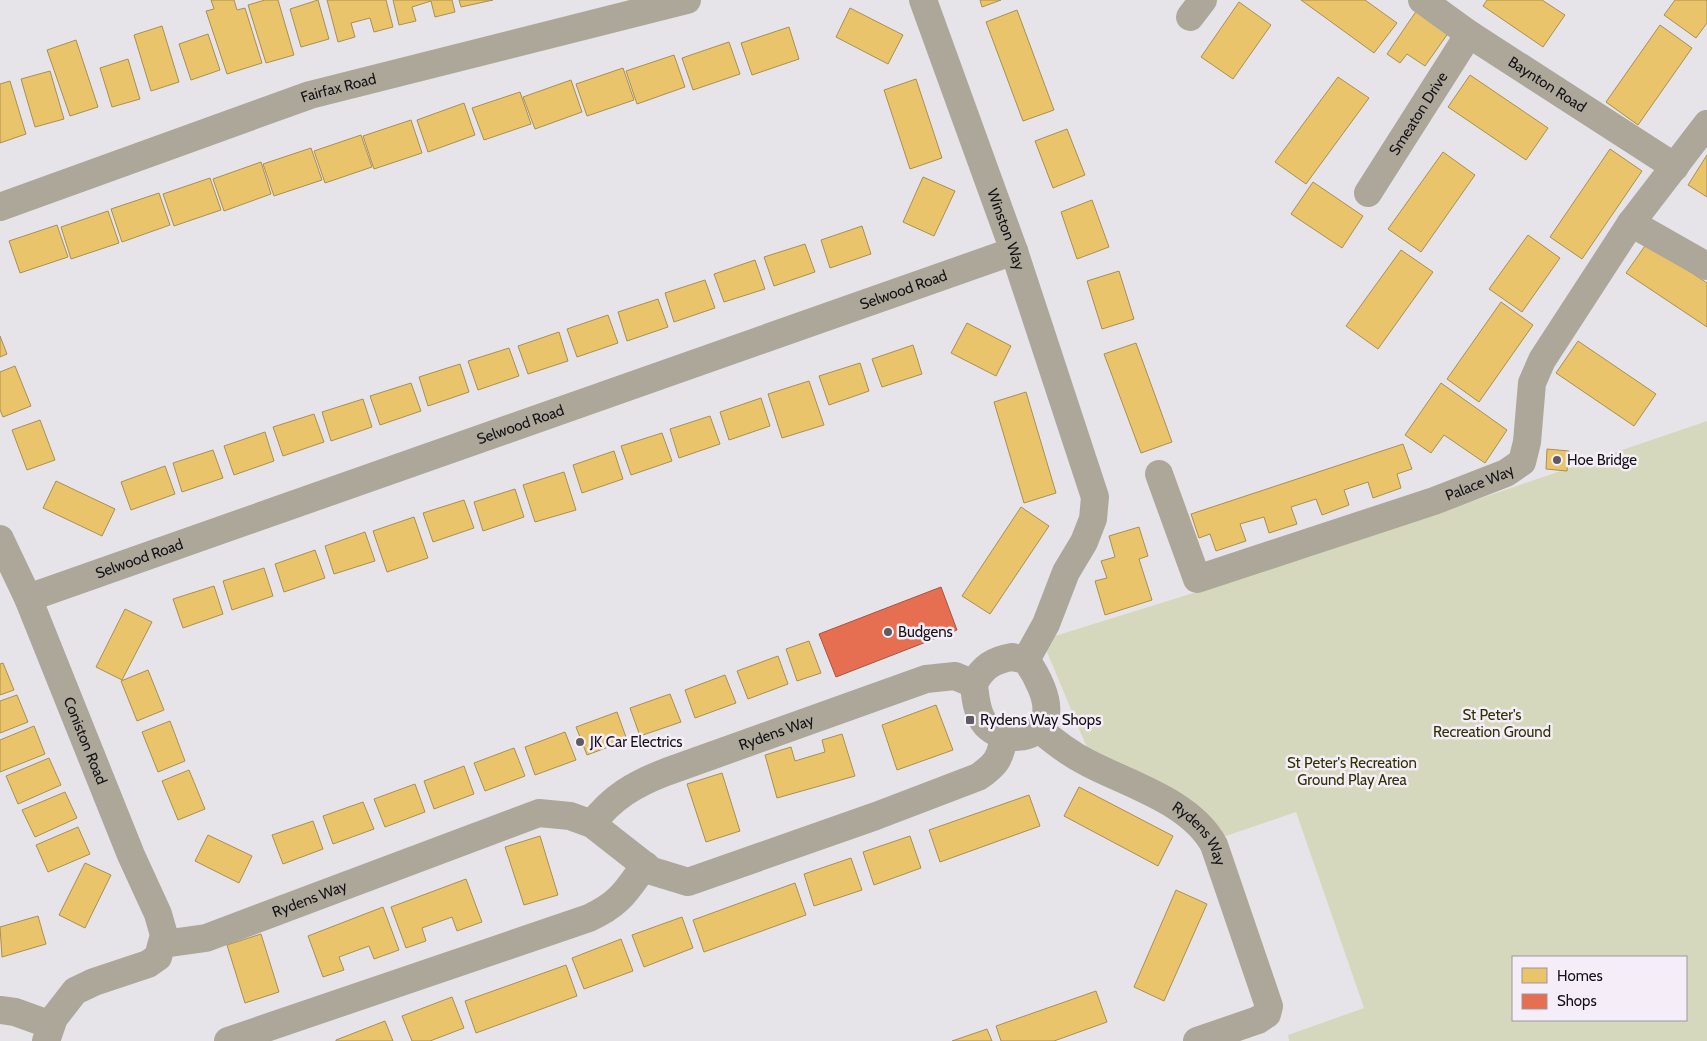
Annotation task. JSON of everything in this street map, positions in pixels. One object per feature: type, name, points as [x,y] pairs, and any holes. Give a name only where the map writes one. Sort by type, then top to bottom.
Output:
[{"type":"street","name":"Fairfax Road","points":[[0,207],[310,95],[687,0]]},
{"type":"street","name":"Winston Way","points":[[923,0],[1014,251],[1095,497],[1093,519],[1084,542],[1066,572],[1046,624],[1026,660]]},
{"type":"street","name":"Baynton Road","points":[[1422,0],[1469,34],[1676,167]]},
{"type":"street","name":"Smeaton Drive","points":[[1368,193],[1469,34]]},
{"type":"street","name":"Palace Way","points":[[1159,474],[1197,579],[1434,501],[1506,474],[1522,462],[1528,432],[1532,383],[1542,360],[1631,223],[1676,167],[1707,124]]},
{"type":"street","points":[[1631,223],[1707,266]]},
{"type":"street","name":"Selwood Road","points":[[28,598],[1014,251]]},
{"type":"street","name":"Coniston Road","points":[[0,540],[28,598],[131,855],[158,914],[164,935],[163,944]]},
{"type":"street","points":[[1012,657],[1026,660],[1042,692],[1046,706],[1045,718],[1038,728],[1026,736],[1004,737],[985,724],[979,710],[974,684],[986,667],[998,660],[1012,657]]},
{"type":"street","name":"Rydens Way","points":[[592,824],[603,809],[620,794],[641,782],[666,772],[926,679],[954,676],[974,684]]},
{"type":"street","name":"Rydens Way","points":[[1038,728],[1085,762],[1180,809],[1206,830],[1214,846],[1269,1006],[1267,1014],[1258,1020],[1197,1041]]},
{"type":"street","name":"Rydens Way","points":[[163,944],[206,938],[539,813],[570,816],[592,824],[652,871],[688,882],[876,816],[978,777],[993,767],[1001,754],[1004,737]]},
{"type":"street","points":[[228,1041],[589,918],[609,909],[619,901],[645,865]]},
{"type":"street","points":[[0,1010],[15,1012],[49,1033],[64,1003],[75,991],[94,982],[148,964],[158,957],[163,944]]},
{"type":"green space","name":"St Peter's Recreation Ground","points":[[1707,421],[1707,1041],[1289,1041],[1288,1035],[1364,1008],[1296,812],[1220,838],[1090,755],[1042,640],[1315,555]]},
{"type":"building: Homes","points":[[211,0],[234,0],[237,10],[245,8],[262,63],[227,74],[206,11],[214,9]]},
{"type":"building: Homes","points":[[265,0],[278,0],[294,55],[266,63],[248,5]]},
{"type":"building: Homes","points":[[318,0],[329,39],[301,47],[290,9]]},
{"type":"building: Homes","points":[[327,0],[386,0],[393,27],[374,32],[370,18],[351,23],[355,37],[338,42]]},
{"type":"building: Homes","points":[[393,0],[452,0],[455,12],[435,17],[431,1],[412,7],[416,21],[399,25]]},
{"type":"building: Homes","points":[[459,0],[493,0],[461,7]]},
{"type":"building: Homes","points":[[980,0],[1001,0],[982,7]]},
{"type":"building: Homes","points":[[1301,0],[1365,0],[1397,23],[1374,53]]},
{"type":"building: Homes","points":[[1487,0],[1542,0],[1565,15],[1543,47],[1483,6]]},
{"type":"building: Homes","points":[[1675,0],[1707,0],[1707,23],[1696,38],[1664,15]]},
{"type":"building: Homes","points":[[1239,2],[1271,25],[1233,79],[1201,57]]},
{"type":"building: Homes","points":[[850,8],[903,35],[888,64],[836,37]]},
{"type":"building: Homes","points":[[1017,10],[1054,110],[1023,121],[986,22]]},
{"type":"building: Homes","points":[[1417,10],[1449,32],[1425,66],[1407,54],[1400,63],[1387,54]]},
{"type":"building: Homes","points":[[1660,25],[1692,48],[1638,125],[1606,102]]},
{"type":"building: Homes","points":[[162,26],[179,82],[151,91],[134,35]]},
{"type":"building: Homes","points":[[789,27],[799,59],[752,75],[741,43]]},
{"type":"building: Homes","points":[[208,34],[220,70],[191,80],[179,44]]},
{"type":"building: Homes","points":[[76,40],[98,107],[70,116],[47,50]]},
{"type":"building: Homes","points":[[729,42],[740,74],[693,90],[682,58]]},
{"type":"building: Homes","points":[[674,55],[685,87],[637,104],[626,71]]},
{"type":"building: Homes","points":[[128,59],[140,99],[112,107],[100,68]]},
{"type":"building: Homes","points":[[623,68],[634,100],[587,116],[576,84]]},
{"type":"building: Homes","points":[[50,71],[64,119],[35,127],[21,79]]},
{"type":"building: Homes","points":[[1470,75],[1548,128],[1526,160],[1448,107]]},
{"type":"building: Homes","points":[[1338,77],[1369,98],[1306,184],[1275,162]]},
{"type":"building: Homes","points":[[916,79],[942,158],[910,169],[884,90]]},
{"type":"building: Homes","points":[[571,80],[582,112],[535,129],[523,97]]},
{"type":"building: Homes","points":[[10,81],[26,134],[0,143],[0,84]]},
{"type":"building: Homes","points":[[520,92],[531,124],[484,140],[472,108]]},
{"type":"building: Homes","points":[[464,103],[475,135],[428,152],[417,120]]},
{"type":"building: Homes","points":[[411,120],[422,153],[374,169],[363,136]]},
{"type":"building: Homes","points":[[1067,129],[1085,175],[1053,188],[1035,141]]},
{"type":"building: Homes","points":[[361,135],[372,167],[325,183],[314,151]]},
{"type":"building: Homes","points":[[311,148],[322,180],[274,196],[263,164]]},
{"type":"building: Homes","points":[[1610,149],[1642,171],[1582,259],[1550,237]]},
{"type":"building: Homes","points":[[1443,152],[1475,175],[1421,252],[1388,229]]},
{"type":"building: Homes","points":[[1707,155],[1707,197],[1688,185]]},
{"type":"building: Homes","points":[[261,162],[271,194],[224,211],[213,179]]},
{"type":"building: Homes","points":[[923,177],[955,191],[934,236],[903,222]]},
{"type":"building: Homes","points":[[210,178],[221,210],[174,226],[163,194]]},
{"type":"building: Homes","points":[[1313,182],[1363,216],[1342,248],[1291,214]]},
{"type":"building: Homes","points":[[159,193],[170,225],[122,242],[111,209]]},
{"type":"building: Homes","points":[[1092,200],[1109,247],[1077,259],[1061,212]]},
{"type":"building: Homes","points":[[108,211],[119,243],[71,259],[61,227]]},
{"type":"building: Homes","points":[[57,225],[68,257],[20,273],[9,241]]},
{"type":"building: Homes","points":[[862,226],[871,254],[830,268],[821,240]]},
{"type":"building: Homes","points":[[1528,235],[1560,258],[1522,312],[1489,289]]},
{"type":"building: Homes","points":[[1647,243],[1707,283],[1707,327],[1626,273]]},
{"type":"building: Homes","points":[[805,244],[815,272],[774,286],[764,257]]},
{"type":"building: Homes","points":[[1401,250],[1433,272],[1378,349],[1346,326]]},
{"type":"building: Homes","points":[[755,260],[765,289],[724,302],[714,274]]},
{"type":"building: Homes","points":[[1119,271],[1134,319],[1102,329],[1087,281]]},
{"type":"building: Homes","points":[[705,280],[715,308],[674,322],[665,293]]},
{"type":"building: Homes","points":[[658,299],[668,327],[627,341],[618,312]]},
{"type":"building: Homes","points":[[1501,302],[1533,325],[1479,402],[1447,379]]},
{"type":"building: Homes","points":[[608,315],[618,343],[577,357],[567,329]]},
{"type":"building: Homes","points":[[967,323],[1011,346],[996,376],[951,353]]},
{"type":"building: Homes","points":[[559,332],[568,361],[528,374],[518,346]]},
{"type":"building: Homes","points":[[0,336],[7,354],[0,357]]},
{"type":"building: Homes","points":[[1578,341],[1656,394],[1634,426],[1556,373]]},
{"type":"building: Homes","points":[[1136,343],[1172,442],[1141,453],[1104,354]]},
{"type":"building: Homes","points":[[913,345],[922,374],[882,387],[872,359]]},
{"type":"building: Homes","points":[[509,348],[519,376],[478,390],[468,361]]},
{"type":"building: Homes","points":[[860,363],[869,391],[829,405],[819,376]]},
{"type":"building: Homes","points":[[460,364],[469,392],[428,406],[419,377]]},
{"type":"building: Homes","points":[[15,366],[31,406],[3,417],[0,410],[0,372]]},
{"type":"building: Homes","points":[[809,381],[824,425],[782,438],[768,394]]},
{"type":"building: Homes","points":[[411,383],[421,411],[380,425],[370,396]]},
{"type":"building: Homes","points":[[1441,383],[1507,430],[1485,463],[1444,435],[1431,453],[1405,435]]},
{"type":"building: Homes","points":[[1026,392],[1056,493],[1024,503],[994,402]]},
{"type":"building: Homes","points":[[761,398],[770,426],[729,440],[720,412]]},
{"type":"building: Homes","points":[[363,399],[372,427],[331,441],[322,412]]},
{"type":"building: Homes","points":[[314,414],[324,442],[283,456],[273,427]]},
{"type":"building: Homes","points":[[710,416],[720,444],[679,458],[670,429]]},
{"type":"building: Homes","points":[[40,420],[55,460],[27,470],[12,430]]},
{"type":"building: Homes","points":[[265,432],[274,461],[234,475],[224,446]]},
{"type":"building: Homes","points":[[662,433],[672,461],[631,475],[621,446]]},
{"type":"building: Homes","points":[[1403,444],[1412,469],[1397,474],[1401,488],[1373,498],[1368,482],[1344,490],[1349,505],[1322,515],[1316,499],[1291,507],[1297,524],[1269,533],[1264,517],[1240,524],[1246,541],[1216,551],[1210,534],[1199,538],[1191,514]]},
{"type":"building: Homes","name":"Hoe Bridge","points":[[1547,449],[1569,451],[1567,471],[1546,469]]},
{"type":"building: Homes","points":[[213,450],[223,478],[182,492],[173,463]]},
{"type":"building: Homes","points":[[614,451],[623,479],[582,493],[573,465]]},
{"type":"building: Homes","points":[[165,466],[175,494],[131,510],[121,482]]},
{"type":"building: Homes","points":[[564,472],[576,510],[535,522],[523,485]]},
{"type":"building: Homes","points":[[56,481],[115,509],[102,536],[43,508]]},
{"type":"building: Homes","points":[[515,489],[524,517],[483,531],[474,502]]},
{"type":"building: Homes","points":[[464,500],[474,528],[433,542],[423,513]]},
{"type":"building: Homes","points":[[1021,507],[1049,526],[990,614],[962,596]]},
{"type":"building: Homes","points":[[414,517],[428,558],[387,572],[373,531]]},
{"type":"building: Homes","points":[[1139,527],[1148,556],[1139,559],[1152,600],[1105,615],[1095,581],[1107,578],[1101,561],[1115,557],[1109,536]]},
{"type":"building: Homes","points":[[365,532],[375,561],[334,574],[325,546]]},
{"type":"building: Homes","points":[[315,550],[325,578],[284,592],[275,564]]},
{"type":"building: Homes","points":[[264,568],[273,596],[232,610],[223,581]]},
{"type":"building: Homes","points":[[214,586],[223,614],[183,628],[173,599]]},
{"type":"building: Homes","points":[[125,609],[152,622],[122,680],[96,667]]},
{"type":"building: Homes","points":[[809,641],[821,673],[797,681],[786,649]]},
{"type":"building: Homes","points":[[778,656],[788,684],[748,699],[737,671]]},
{"type":"building: Homes","points":[[3,663],[14,690],[0,695],[0,664]]},
{"type":"building: Homes","points":[[148,670],[164,710],[137,721],[121,681]]},
{"type":"building: Homes","points":[[725,675],[736,703],[695,718],[685,690]]},
{"type":"building: Homes","points":[[670,694],[681,722],[640,736],[630,708]]},
{"type":"building: Homes","points":[[17,695],[28,722],[0,733],[0,701]]},
{"type":"building: Homes","points":[[936,705],[953,750],[897,770],[882,725]]},
{"type":"building: Homes","points":[[617,712],[627,740],[587,755],[576,727]]},
{"type":"building: Homes","points":[[170,721],[185,761],[158,772],[142,732]]},
{"type":"building: Homes","points":[[34,726],[45,754],[0,772],[0,740]]},
{"type":"building: Homes","points":[[565,732],[576,760],[535,775],[525,747]]},
{"type":"building: Homes","points":[[842,734],[855,776],[777,798],[765,755],[791,747],[795,761],[825,752],[822,740]]},
{"type":"building: Homes","points":[[514,748],[525,776],[485,791],[474,763]]},
{"type":"building: Homes","points":[[49,758],[61,785],[18,804],[6,776]]},
{"type":"building: Homes","points":[[464,766],[474,794],[434,809],[424,781]]},
{"type":"building: Homes","points":[[189,770],[205,809],[178,820],[162,781]]},
{"type":"building: Homes","points":[[722,773],[740,831],[706,842],[687,784]]},
{"type":"building: Homes","points":[[415,784],[425,812],[385,827],[374,799]]},
{"type":"building: Homes","points":[[1079,787],[1173,836],[1158,866],[1064,816]]},
{"type":"building: Homes","points":[[65,792],[77,818],[35,837],[22,810]]},
{"type":"building: Homes","points":[[1029,795],[1040,826],[940,862],[929,830]]},
{"type":"building: Homes","points":[[363,802],[374,829],[333,844],[323,816]]},
{"type":"building: Homes","points":[[313,821],[323,849],[283,864],[272,835]]},
{"type":"building: Homes","points":[[78,827],[90,854],[48,872],[36,845]]},
{"type":"building: Homes","points":[[208,835],[252,856],[239,883],[195,861]]},
{"type":"building: Homes","points":[[540,836],[558,895],[524,905],[505,847]]},
{"type":"building: Homes","points":[[910,836],[921,868],[874,885],[863,852]]},
{"type":"building: Homes","points":[[851,858],[862,890],[814,906],[804,874]]},
{"type":"building: Homes","points":[[85,863],[111,875],[85,928],[59,915]]},
{"type":"building: Homes","points":[[466,879],[482,922],[457,931],[452,917],[422,928],[426,941],[406,948],[391,907]]},
{"type":"building: Homes","points":[[795,883],[806,915],[704,952],[693,920]]},
{"type":"building: Homes","points":[[1176,890],[1207,904],[1164,1001],[1134,987]]},
{"type":"building: Homes","points":[[383,907],[399,950],[374,959],[369,946],[339,957],[344,970],[323,977],[308,936]]},
{"type":"building: Homes","points":[[38,916],[46,944],[2,957],[0,927]]},
{"type":"building: Homes","points":[[682,917],[693,948],[644,967],[632,935]]},
{"type":"building: Homes","points":[[261,934],[279,992],[245,1003],[227,945]]},
{"type":"building: Homes","points":[[621,939],[633,971],[584,989],[572,958]]},
{"type":"building: Homes","points":[[566,965],[577,996],[476,1033],[465,1001]]},
{"type":"building: Homes","points":[[1096,991],[1107,1022],[1054,1041],[1001,1041],[996,1026]]},
{"type":"building: Homes","points":[[452,997],[464,1028],[430,1041],[412,1041],[402,1016]]},
{"type":"building: Homes","points":[[385,1021],[393,1041],[336,1041],[336,1040]]},
{"type":"building: Homes","points":[[987,1029],[992,1041],[952,1041]]},
{"type":"building: Shops","name":"Budgens","points":[[941,587],[957,630],[836,677],[819,634]]},
{"type":"place","name":"Hoe Bridge","points":[[1557,460]]},
{"type":"place","name":"Budgens","points":[[888,632]]},
{"type":"place","name":"Rydens Way Shops","points":[[970,720]]},
{"type":"place","name":"JK Car Electrics","points":[[580,742]]},
{"type":"park label","name":"St Peter's Recreation Ground Play Area","points":[[1352,772]]}]
